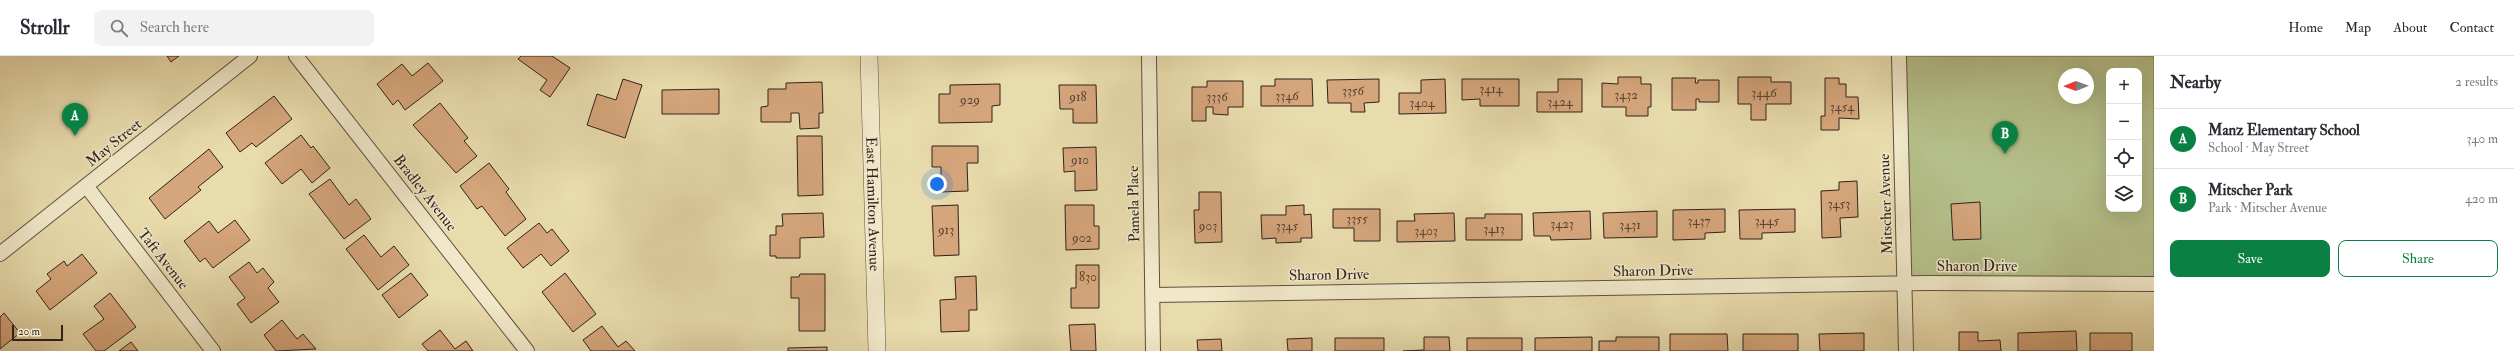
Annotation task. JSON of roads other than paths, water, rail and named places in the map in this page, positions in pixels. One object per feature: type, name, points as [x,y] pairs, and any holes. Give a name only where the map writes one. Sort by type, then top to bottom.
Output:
[{"type":"street","name":"May Street","points":[[0,254],[87,188],[250,56]]},
{"type":"street","name":"Bradley Avenue","points":[[296,56],[527,351]]},
{"type":"street","name":"East Hamilton Avenue","points":[[869,56],[877,351]]},
{"type":"street","name":"Pamela Place","points":[[1148,56],[1153,351]]},
{"type":"street","name":"Mitscher Avenue","points":[[1899,56],[1906,351]]},
{"type":"street","name":"Taft Avenue","points":[[87,188],[213,351]]},
{"type":"street","name":"Sharon Drive","points":[[1153,295],[1905,284],[2154,284]]},
{"type":"place","name":"Manz Elementary School","points":[[75,136]]},
{"type":"place","name":"Mitscher Park","points":[[2005,154]]}]
